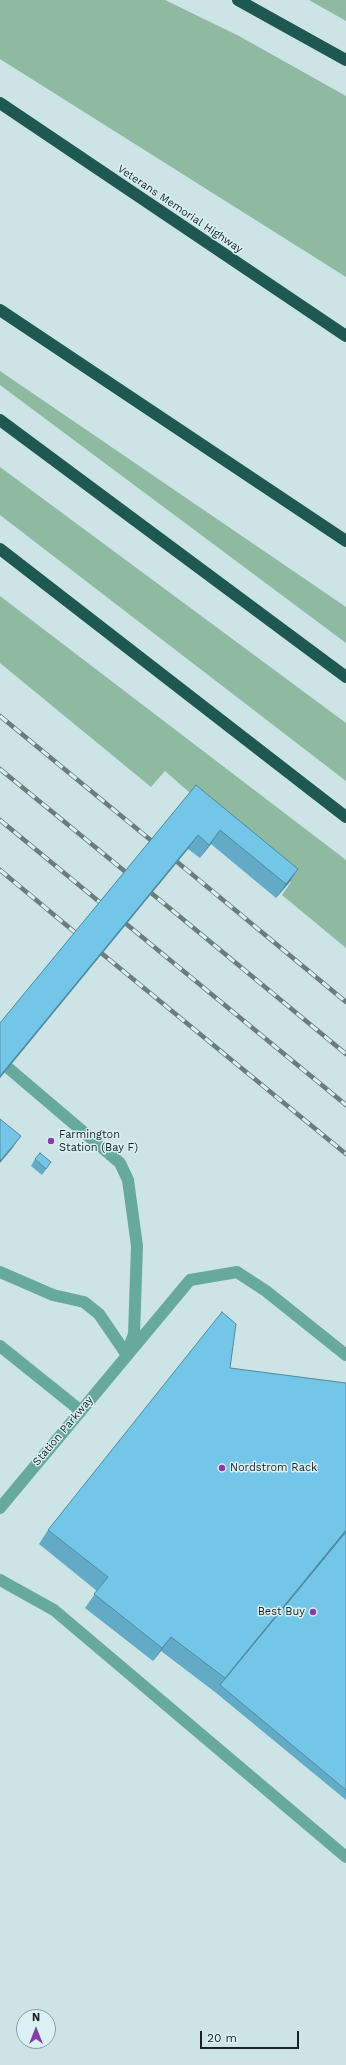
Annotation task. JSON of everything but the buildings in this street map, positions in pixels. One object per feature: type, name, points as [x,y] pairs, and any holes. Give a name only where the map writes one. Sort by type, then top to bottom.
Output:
[{"type":"highway","points":[[238,0],[346,60]]},
{"type":"highway","name":"Veterans Memorial Highway","points":[[0,103],[346,336]]},
{"type":"highway","points":[[0,310],[346,541]]},
{"type":"highway","points":[[0,420],[346,677]]},
{"type":"highway","points":[[0,548],[346,817]]},
{"type":"street","points":[[0,1061],[96,1140],[120,1163],[128,1180],[136,1246],[134,1334],[127,1355]]},
{"type":"street","points":[[0,1272],[53,1295],[84,1302],[99,1314],[127,1355]]},
{"type":"street","name":"Station Parkway","points":[[0,1508],[190,1280],[237,1272],[266,1291],[346,1354]]},
{"type":"street","points":[[0,1346],[80,1411]]},
{"type":"street","points":[[0,1580],[54,1610],[346,1857]]},
{"type":"green space","points":[[0,0],[165,0],[239,36],[346,96],[346,277],[0,59]]},
{"type":"green space","points":[[309,0],[346,0],[346,21]]},
{"type":"green space","points":[[0,371],[346,607],[346,643],[0,385]]},
{"type":"green space","points":[[0,467],[346,723],[346,781],[0,515]]},
{"type":"green space","points":[[0,596],[346,860],[346,948],[282,895],[291,882],[165,771],[151,787],[0,663]]},
{"type":"railway","points":[[0,716],[159,847]]},
{"type":"railway","points":[[0,769],[133,878]]},
{"type":"railway","points":[[0,820],[108,909]]},
{"type":"railway","points":[[170,856],[346,1002]]},
{"type":"railway","points":[[0,870],[83,939]]},
{"type":"railway","points":[[144,887],[346,1054]]},
{"type":"railway","points":[[119,918],[346,1105]]},
{"type":"railway","points":[[94,947],[346,1154]]},
{"type":"place","name":"Farmington Station (Bay F)","points":[[51,1141]]},
{"type":"place","name":"Nordstrom Rack","points":[[222,1468]]},
{"type":"place","name":"Best Buy","points":[[313,1612]]}]
